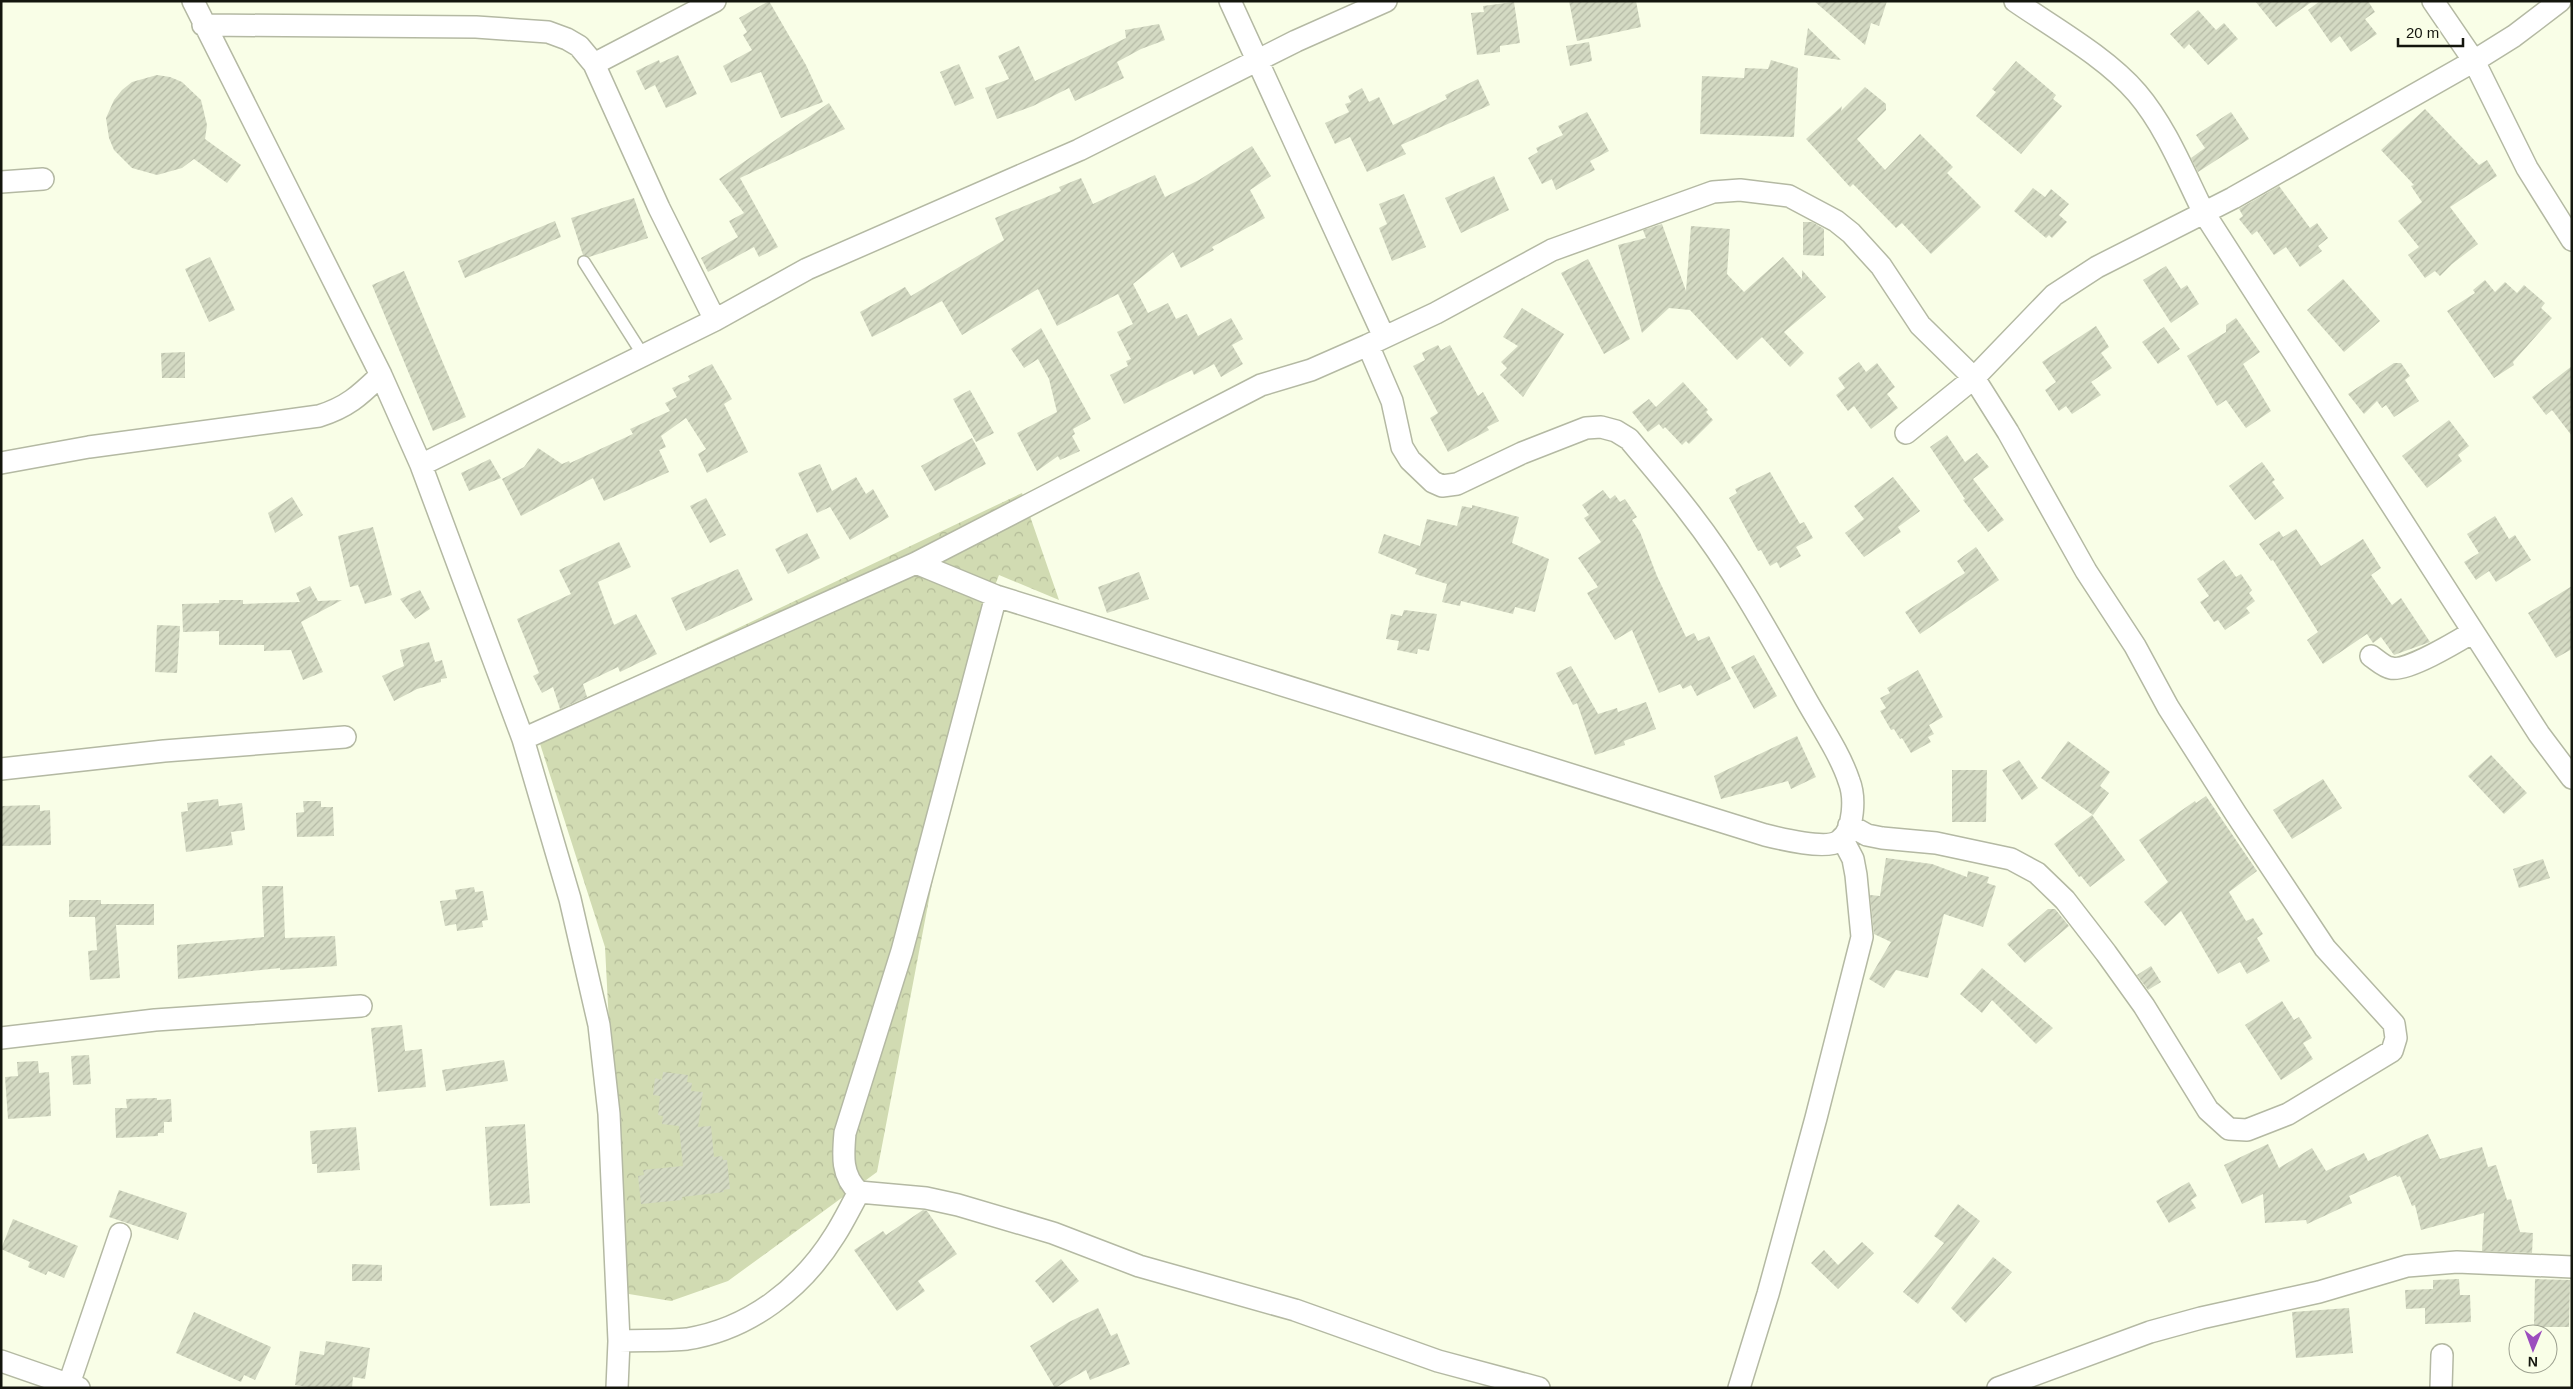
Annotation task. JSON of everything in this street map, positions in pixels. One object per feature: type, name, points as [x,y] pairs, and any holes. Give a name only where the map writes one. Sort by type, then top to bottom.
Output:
[{"type":"street","points":[[193,1],[203,25],[381,375],[421,466],[523,739],[570,899],[599,1025],[609,1114],[619,1341],[617,1388]]},
{"type":"street","points":[[594,64],[715,1]]},
{"type":"street","points":[[916,564],[996,596],[1765,835],[1822,844],[1838,842],[1846,832],[1853,806],[1849,780],[1757,612],[1690,512],[1629,439],[1616,431],[1601,427],[1586,428],[1522,453],[1457,484],[1442,486],[1433,482],[1410,460],[1402,447],[1376,341],[1230,1]]},
{"type":"street","points":[[421,466],[715,320],[807,269],[1096,143],[1296,41],[1386,1]]},
{"type":"street","points":[[2015,1],[2106,64],[2137,93],[2172,149],[2204,213],[2539,734],[2572,778]]},
{"type":"street","points":[[2433,1],[2474,61],[2528,168],[2572,240]]},
{"type":"street","points":[[1906,433],[1974,378],[2054,295],[2097,267],[2204,213],[2474,61],[2514,36],[2560,1]]},
{"type":"street","points":[[203,25],[476,27],[548,32],[567,39],[579,46],[594,64],[659,208],[715,320]]},
{"type":"street","points":[[1,182],[43,179]]},
{"type":"street","points":[[523,739],[916,564],[1261,385],[1311,370],[1376,341],[1436,313],[1552,250],[1713,192],[1774,192],[1789,196],[1812,207],[1851,233],[1881,266],[1920,325],[1974,378],[2008,432],[2086,571],[2135,646],[2168,707],[2236,814],[2325,948],[2394,1024],[2396,1038],[2392,1051],[2288,1114],[2247,1130],[2229,1129],[2208,1110],[2144,1006],[2106,953],[2065,900],[2038,873],[2011,858],[1936,843],[1882,838],[1846,832]]},
{"type":"street","points":[[1,464],[89,447],[319,416],[352,402],[381,375]]},
{"type":"street","points":[[996,596],[902,951],[845,1133],[844,1163],[847,1179],[859,1192],[926,1198],[1052,1233],[1139,1266],[1295,1310],[1438,1361],[1539,1388]]},
{"type":"street","points":[[2370,656],[2390,668],[2399,668],[2440,651],[2473,632]]},
{"type":"street","points":[[1,769],[164,751],[345,737]]},
{"type":"street","points":[[1739,1388],[1768,1294],[1862,937],[1856,875],[1846,832]]},
{"type":"street","points":[[1,1038],[155,1020],[361,1006]]},
{"type":"street","points":[[619,1341],[686,1339],[734,1325],[756,1314],[794,1287],[814,1264],[835,1235],[859,1192]]},
{"type":"street","points":[[1,1361],[74,1386],[120,1234]]},
{"type":"street","points":[[1998,1388],[2150,1332],[2201,1318],[2320,1292],[2407,1266],[2457,1262],[2572,1267]]},
{"type":"street","points":[[2441,1388],[2442,1355]]},
{"type":"lane","points":[[584,262],[643,355]]},
{"type":"green space","points":[[1022,493],[1059,600],[999,575],[992,593],[943,826],[877,1172],[728,1281],[671,1301],[623,1293],[605,947],[534,725]]},
{"type":"building","points":[[769,1],[806,65],[823,102],[781,118],[761,72],[731,83],[723,66],[752,50],[743,35],[747,32],[739,18]]},
{"type":"building","points":[[1569,1],[1636,1],[1641,27],[1577,41]]},
{"type":"building","points":[[1814,1],[1887,1],[1879,26],[1871,23],[1865,45]]},
{"type":"building","points":[[2255,1],[2313,1],[2276,27]]},
{"type":"building","points":[[2320,1],[2368,1],[2375,12],[2365,19],[2377,34],[2351,52],[2340,36],[2331,43],[2308,10]]},
{"type":"building","points":[[1514,2],[1520,43],[1500,46],[1500,52],[1477,55],[1471,13],[1484,12],[1483,6]]},
{"type":"building","points":[[2198,10],[2216,30],[2224,23],[2238,39],[2208,65],[2189,44],[2184,49],[2170,34]]},
{"type":"building","points":[[1159,24],[1165,40],[1141,49],[1117,62],[1124,78],[1075,101],[1069,88],[1033,106],[997,119],[985,88],[1009,79],[998,56],[1019,46],[1035,81],[1126,38],[1125,30]]},
{"type":"building","points":[[1808,28],[1841,60],[1804,55]]},
{"type":"building","points":[[1589,42],[1592,61],[1570,66],[1566,46]]},
{"type":"building","points":[[678,55],[697,94],[666,108],[655,85],[645,90],[636,71],[659,60],[660,63]]},
{"type":"building","points":[[1771,60],[1798,68],[1794,137],[1700,134],[1702,76],[1744,78],[1745,68],[1768,69]]},
{"type":"building","points":[[2016,61],[2056,95],[2053,99],[2062,106],[2021,154],[1976,116],[1996,92],[1992,89]]},
{"type":"building","points":[[959,64],[974,98],[955,106],[940,72]]},
{"type":"building","points":[[157,75],[170,77],[182,82],[201,100],[207,125],[205,139],[241,165],[227,183],[194,159],[182,168],[157,175],[132,168],[114,150],[109,138],[106,118],[114,100],[132,82]]},
{"type":"building","points":[[1478,79],[1490,105],[1401,145],[1406,154],[1367,172],[1350,137],[1335,144],[1325,123],[1349,112],[1345,104],[1351,102],[1348,96],[1362,88],[1369,102],[1379,97],[1393,125],[1447,99],[1445,95]]},
{"type":"building","points":[[1865,87],[1886,104],[1886,110],[1857,139],[1885,170],[1920,134],[1953,167],[1947,173],[1981,207],[1931,254],[1902,223],[1896,228],[1853,184],[1850,187],[1806,139],[1842,106],[1841,111]]},
{"type":"building","points":[[829,103],[845,129],[740,178],[778,247],[759,257],[754,247],[708,272],[701,258],[738,237],[729,221],[744,213],[719,179]]},
{"type":"building","points":[[2425,109],[2479,165],[2487,160],[2497,176],[2450,207],[2478,244],[2440,276],[2435,271],[2425,278],[2408,255],[2419,247],[2398,221],[2422,202],[2411,186],[2414,185],[2381,150]]},
{"type":"building","points":[[1587,112],[1609,151],[1590,161],[1595,170],[1556,190],[1552,179],[1542,184],[1528,158],[1538,152],[1536,148],[1563,135],[1558,126]]},
{"type":"building","points":[[2231,112],[2249,139],[2198,172],[2191,158],[2205,148],[2196,135]]},
{"type":"building","points":[[1252,146],[1271,176],[1250,190],[1265,218],[1212,247],[1214,250],[1181,268],[1173,252],[1133,284],[1148,313],[1168,303],[1176,319],[1187,314],[1198,336],[1231,318],[1243,339],[1232,345],[1243,364],[1221,377],[1214,364],[1194,375],[1192,370],[1124,404],[1110,375],[1128,366],[1126,361],[1131,359],[1117,332],[1133,324],[1118,294],[1057,326],[1038,289],[962,335],[942,301],[872,337],[860,312],[905,287],[911,296],[1004,240],[995,218],[1061,191],[1059,187],[1081,178],[1093,204],[1155,175],[1165,197],[1199,180]]},
{"type":"building","points":[[1494,176],[1509,210],[1461,233],[1445,198]]},
{"type":"building","points":[[2279,186],[2310,228],[2317,223],[2328,238],[2318,246],[2322,251],[2300,267],[2286,247],[2274,255],[2257,231],[2252,235],[2239,219],[2243,216],[2239,209]]},
{"type":"building","points":[[2033,188],[2045,197],[2051,189],[2069,204],[2059,215],[2067,222],[2052,238],[2049,235],[2046,238],[2014,211]]},
{"type":"building","points":[[1404,194],[1426,247],[1392,261],[1379,228],[1387,224],[1379,204]]},
{"type":"building","points":[[634,198],[648,238],[589,257],[583,255],[571,218]]},
{"type":"building","points":[[555,221],[561,237],[465,278],[458,261]]},
{"type":"building","points":[[1803,222],[1812,222],[1824,229],[1824,256],[1803,255]]},
{"type":"building","points":[[1662,224],[1686,291],[1691,226],[1730,229],[1727,274],[1744,292],[1783,257],[1802,279],[1802,270],[1826,297],[1784,332],[1804,353],[1790,367],[1762,337],[1737,360],[1690,310],[1669,308],[1642,333],[1618,245],[1646,238],[1643,230]]},
{"type":"building","points":[[210,257],[235,310],[209,322],[185,269]]},
{"type":"building","points":[[1588,259],[1630,339],[1604,354],[1561,273]]},
{"type":"building","points":[[2166,266],[2181,289],[2187,285],[2199,304],[2171,323],[2143,280]]},
{"type":"building","points":[[404,271],[466,417],[433,431],[372,285]]},
{"type":"building","points":[[2343,279],[2380,321],[2344,352],[2307,310]]},
{"type":"building","points":[[2485,280],[2495,292],[2505,282],[2517,293],[2524,285],[2545,303],[2541,308],[2552,318],[2513,362],[2514,365],[2494,378],[2447,311],[2475,293],[2473,290]]},
{"type":"building","points":[[1522,308],[1564,334],[1523,397],[1500,375],[1507,368],[1501,362],[1518,346],[1503,337]]},
{"type":"building","points":[[2236,318],[2260,352],[2243,364],[2271,411],[2246,428],[2226,400],[2217,406],[2187,356],[2226,332],[2226,325]]},
{"type":"building","points":[[2096,326],[2109,347],[2101,353],[2112,368],[2091,382],[2101,395],[2072,414],[2066,406],[2059,411],[2045,390],[2056,382],[2042,362]]},
{"type":"building","points":[[2164,327],[2180,349],[2158,364],[2142,342]]},
{"type":"building","points":[[1041,328],[1091,419],[1073,429],[1075,434],[1072,436],[1080,451],[1060,460],[1058,456],[1037,471],[1017,433],[1057,412],[1049,379],[1038,359],[1024,368],[1011,349]]},
{"type":"building","points":[[1438,345],[1441,350],[1450,345],[1478,396],[1483,392],[1499,421],[1487,427],[1489,430],[1448,452],[1430,418],[1438,413],[1413,366],[1425,360],[1422,353]]},
{"type":"building","points":[[185,352],[185,378],[162,378],[161,353]]},
{"type":"building","points":[[1859,362],[1866,372],[1877,363],[1895,387],[1887,394],[1898,408],[1871,429],[1854,406],[1848,411],[1836,395],[1845,388],[1838,378]]},
{"type":"building","points":[[2394,363],[2401,363],[2410,376],[2405,380],[2419,401],[2394,417],[2386,405],[2382,408],[2377,401],[2364,414],[2348,394]]},
{"type":"building","points":[[712,364],[732,399],[724,404],[748,452],[707,473],[698,454],[706,449],[686,418],[661,436],[666,447],[659,450],[669,472],[604,501],[593,478],[521,516],[502,479],[524,467],[538,448],[562,464],[569,461],[570,463],[633,434],[630,429],[670,411],[665,403],[677,397],[672,388],[690,380],[688,376]]},
{"type":"building","points":[[2572,366],[2572,436],[2552,410],[2546,415],[2532,397]]},
{"type":"building","points":[[1683,382],[1708,410],[1706,412],[1713,420],[1689,444],[1686,441],[1682,445],[1665,427],[1663,429],[1659,424],[1648,432],[1632,412],[1649,399],[1656,407]]},
{"type":"building","points":[[970,390],[994,433],[976,442],[953,399]]},
{"type":"building","points":[[2449,420],[2469,446],[2458,455],[2462,461],[2427,488],[2402,456]]},
{"type":"building","points":[[1947,435],[1965,462],[1977,453],[1989,467],[1973,479],[2004,520],[1988,532],[1963,500],[1965,499],[1930,447]]},
{"type":"building","points":[[972,438],[986,464],[935,491],[921,466]]},
{"type":"building","points":[[490,459],[501,478],[469,491],[461,473]]},
{"type":"building","points":[[2262,462],[2275,480],[2272,482],[2284,498],[2255,520],[2229,486]]},
{"type":"building","points":[[820,464],[832,491],[856,477],[866,494],[873,489],[889,517],[850,540],[830,507],[817,513],[798,473]]},
{"type":"building","points":[[1770,472],[1800,524],[1804,522],[1813,538],[1796,547],[1801,556],[1780,568],[1777,562],[1770,566],[1761,550],[1758,551],[1729,498],[1737,493],[1735,489]]},
{"type":"building","points":[[1893,477],[1920,511],[1898,527],[1901,532],[1864,557],[1845,533],[1864,519],[1854,506]]},
{"type":"building","points":[[1603,490],[1610,499],[1615,495],[1620,502],[1625,499],[1637,517],[1632,520],[1640,532],[1657,576],[1686,637],[1694,633],[1698,641],[1709,636],[1731,679],[1697,696],[1691,685],[1683,689],[1680,684],[1659,693],[1632,630],[1615,640],[1587,593],[1598,587],[1578,558],[1601,542],[1584,518],[1589,515],[1582,505]]},
{"type":"building","points":[[292,497],[303,515],[275,533],[268,513]]},
{"type":"building","points":[[706,498],[726,535],[710,543],[690,506]]},
{"type":"building","points":[[1472,505],[1519,517],[1512,543],[1549,559],[1535,612],[1515,607],[1513,614],[1461,601],[1460,606],[1442,602],[1447,584],[1415,574],[1417,569],[1378,553],[1384,534],[1420,546],[1427,519],[1457,526],[1462,506],[1472,508]]},
{"type":"building","points":[[2495,516],[2509,539],[2515,535],[2531,560],[2496,582],[2489,571],[2476,580],[2464,562],[2479,553],[2467,534]]},
{"type":"building","points":[[373,527],[392,595],[365,604],[358,585],[350,587],[338,536]]},
{"type":"building","points":[[2296,529],[2321,566],[2363,539],[2381,568],[2371,575],[2392,605],[2401,598],[2430,642],[2394,655],[2381,637],[2373,643],[2367,634],[2323,664],[2307,640],[2318,632],[2273,560],[2271,561],[2259,544],[2279,531],[2283,537]]},
{"type":"building","points":[[807,533],[820,558],[788,574],[775,549]]},
{"type":"building","points":[[619,542],[631,567],[598,582],[614,625],[636,614],[657,654],[620,672],[618,667],[583,684],[587,697],[560,709],[553,687],[542,693],[533,676],[539,673],[517,619],[571,594],[559,570]]},
{"type":"building","points":[[1976,547],[1999,580],[1920,634],[1905,612],[1965,573],[1957,561]]},
{"type":"building","points":[[2224,560],[2236,577],[2241,574],[2252,590],[2249,593],[2255,601],[2246,608],[2250,613],[2225,630],[2218,620],[2214,622],[2200,602],[2209,596],[2197,579]]},
{"type":"building","points":[[738,569],[753,600],[686,631],[671,598]]},
{"type":"building","points":[[1139,572],[1149,599],[1107,613],[1098,587]]},
{"type":"building","points":[[310,586],[318,601],[342,600],[301,622],[323,672],[303,680],[291,650],[264,651],[264,645],[219,645],[219,631],[183,632],[182,604],[219,603],[219,600],[243,600],[243,604],[300,602],[296,593]]},
{"type":"building","points":[[2572,586],[2572,649],[2556,658],[2528,613]]},
{"type":"building","points":[[420,590],[430,609],[415,619],[400,599]]},
{"type":"building","points":[[1404,610],[1437,614],[1429,651],[1418,649],[1417,654],[1397,650],[1399,641],[1386,639],[1391,614],[1402,616]]},
{"type":"building","points":[[157,625],[180,626],[177,673],[155,672]]},
{"type":"building","points":[[429,642],[435,662],[442,660],[447,678],[441,679],[441,682],[417,689],[394,701],[382,676],[404,666],[400,650]]},
{"type":"building","points":[[1754,655],[1777,696],[1754,709],[1731,667]]},
{"type":"building","points":[[1571,666],[1598,714],[1617,708],[1618,712],[1646,702],[1656,729],[1624,741],[1625,745],[1595,755],[1577,703],[1573,705],[1556,673]]},
{"type":"building","points":[[1918,670],[1943,717],[1929,725],[1934,734],[1928,737],[1931,742],[1911,753],[1902,738],[1900,739],[1894,729],[1891,730],[1880,711],[1886,708],[1880,698],[1890,693],[1887,688]]},
{"type":"building","points":[[1797,736],[1816,777],[1791,789],[1788,781],[1721,799],[1714,776]]},
{"type":"building","points":[[2068,741],[2110,772],[2100,786],[2109,793],[2093,815],[2041,778]]},
{"type":"building","points":[[2491,755],[2527,793],[2504,814],[2468,776]]},
{"type":"building","points":[[2019,760],[2038,788],[2022,800],[2002,770]]},
{"type":"building","points":[[1952,770],[1987,770],[1986,822],[1952,822]]},
{"type":"building","points":[[2323,779],[2342,808],[2292,839],[2273,810]]},
{"type":"building","points":[[2206,796],[2257,871],[2229,892],[2246,921],[2253,918],[2263,934],[2257,938],[2270,961],[2247,974],[2240,962],[2218,974],[2181,911],[2165,926],[2144,902],[2168,882],[2139,840],[2195,801],[2196,803]]},
{"type":"building","points":[[218,799],[219,806],[242,803],[245,830],[231,832],[233,845],[186,852],[181,812],[188,811],[187,803]]},
{"type":"building","points":[[303,801],[321,801],[321,807],[333,807],[334,836],[297,837],[296,813],[304,812]]},
{"type":"building","points":[[40,805],[40,811],[50,810],[51,845],[1,846],[1,806]]},
{"type":"building","points":[[2092,815],[2125,860],[2090,887],[2081,876],[2079,877],[2054,844]]},
{"type":"building","points":[[1886,858],[1932,864],[1967,877],[1968,871],[1989,877],[1987,883],[1996,886],[1983,927],[1944,914],[1928,978],[1896,970],[1884,988],[1869,979],[1891,942],[1874,934],[1870,895],[1880,896]]},
{"type":"building","points":[[2543,859],[2550,878],[2519,888],[2513,869]]},
{"type":"building","points":[[262,886],[283,886],[285,938],[335,936],[337,966],[280,970],[280,968],[178,979],[177,945],[264,937]]},
{"type":"building","points":[[474,887],[475,892],[483,891],[488,920],[482,921],[483,927],[457,931],[456,924],[445,926],[440,901],[457,899],[455,890]]},
{"type":"building","points":[[69,900],[101,900],[101,904],[154,904],[154,925],[116,925],[120,978],[90,980],[88,951],[97,950],[95,917],[69,917]]},
{"type":"building","points":[[2048,909],[2055,909],[2069,926],[2025,963],[2007,944]]},
{"type":"building","points":[[2151,966],[2161,982],[2148,990],[2137,975]]},
{"type":"building","points":[[1982,968],[2053,1028],[2036,1044],[1992,1000],[1982,1013],[1960,994]]},
{"type":"building","points":[[2282,1001],[2294,1020],[2299,1017],[2312,1038],[2303,1043],[2313,1059],[2281,1080],[2245,1025]]},
{"type":"building","points":[[402,1025],[405,1051],[422,1049],[426,1087],[378,1092],[371,1028]]},
{"type":"building","points":[[89,1055],[91,1084],[73,1085],[71,1056]]},
{"type":"building","points":[[504,1060],[508,1081],[446,1091],[442,1070]]},
{"type":"building","points":[[38,1061],[39,1073],[49,1072],[51,1116],[8,1119],[5,1077],[18,1076],[17,1062]]},
{"type":"building","points":[[663,1072],[688,1075],[687,1082],[692,1083],[691,1091],[703,1092],[698,1127],[711,1126],[714,1157],[722,1156],[723,1160],[727,1160],[730,1189],[723,1190],[724,1192],[682,1197],[682,1200],[641,1204],[638,1176],[644,1175],[643,1170],[683,1166],[679,1126],[662,1124],[663,1116],[658,1115],[660,1096],[653,1095],[655,1078],[662,1080]]},
{"type":"building","points":[[157,1098],[157,1100],[171,1099],[172,1122],[164,1122],[164,1133],[158,1133],[158,1136],[116,1138],[115,1108],[127,1108],[126,1099]]},
{"type":"building","points":[[525,1124],[530,1203],[490,1206],[485,1127]]},
{"type":"building","points":[[356,1127],[360,1170],[317,1173],[317,1164],[312,1164],[310,1131]]},
{"type":"building","points":[[2428,1134],[2440,1159],[2482,1147],[2488,1167],[2496,1165],[2507,1200],[2511,1199],[2520,1232],[2533,1233],[2532,1253],[2482,1251],[2484,1213],[2421,1230],[2415,1205],[2412,1206],[2400,1176],[2397,1177],[2396,1175],[2349,1196],[2352,1203],[2307,1224],[2306,1220],[2265,1223],[2263,1194],[2242,1204],[2224,1165],[2268,1144],[2279,1168],[2312,1148],[2326,1171],[2364,1153],[2368,1161]]},
{"type":"building","points":[[2189,1182],[2197,1196],[2191,1200],[2196,1208],[2169,1223],[2156,1201]]},
{"type":"building","points":[[119,1190],[187,1213],[178,1240],[109,1217]]},
{"type":"building","points":[[1958,1204],[1980,1221],[1918,1304],[1903,1292],[1944,1243],[1934,1236]]},
{"type":"building","points":[[923,1210],[927,1211],[957,1254],[918,1281],[925,1291],[897,1311],[854,1250],[883,1231],[886,1235]]},
{"type":"building","points":[[13,1219],[78,1246],[64,1278],[48,1271],[46,1275],[28,1267],[30,1262],[1,1249]]},
{"type":"building","points":[[1862,1242],[1874,1253],[1838,1289],[1811,1263],[1824,1250],[1838,1265]]},
{"type":"building","points":[[1993,1257],[2012,1272],[1966,1323],[1951,1308]]},
{"type":"building","points":[[1061,1259],[1079,1281],[1053,1303],[1035,1281]]},
{"type":"building","points":[[352,1264],[382,1265],[382,1281],[352,1281]]},
{"type":"building","points":[[2459,1279],[2460,1295],[2470,1295],[2471,1322],[2425,1324],[2425,1308],[2406,1309],[2405,1290],[2433,1289],[2433,1280]]},
{"type":"building","points":[[2535,1279],[2570,1280],[2569,1327],[2558,1327],[2558,1324],[2534,1324]]},
{"type":"building","points":[[1098,1308],[1111,1336],[1117,1333],[1130,1364],[1090,1380],[1086,1370],[1055,1388],[1030,1346],[1069,1322]]},
{"type":"building","points":[[2349,1308],[2353,1353],[2296,1358],[2292,1312]]},
{"type":"building","points":[[194,1312],[271,1347],[255,1380],[244,1375],[241,1382],[176,1353]]},
{"type":"building","points":[[326,1341],[370,1348],[365,1379],[353,1377],[352,1388],[315,1388],[295,1385],[300,1351],[324,1355]]}]
